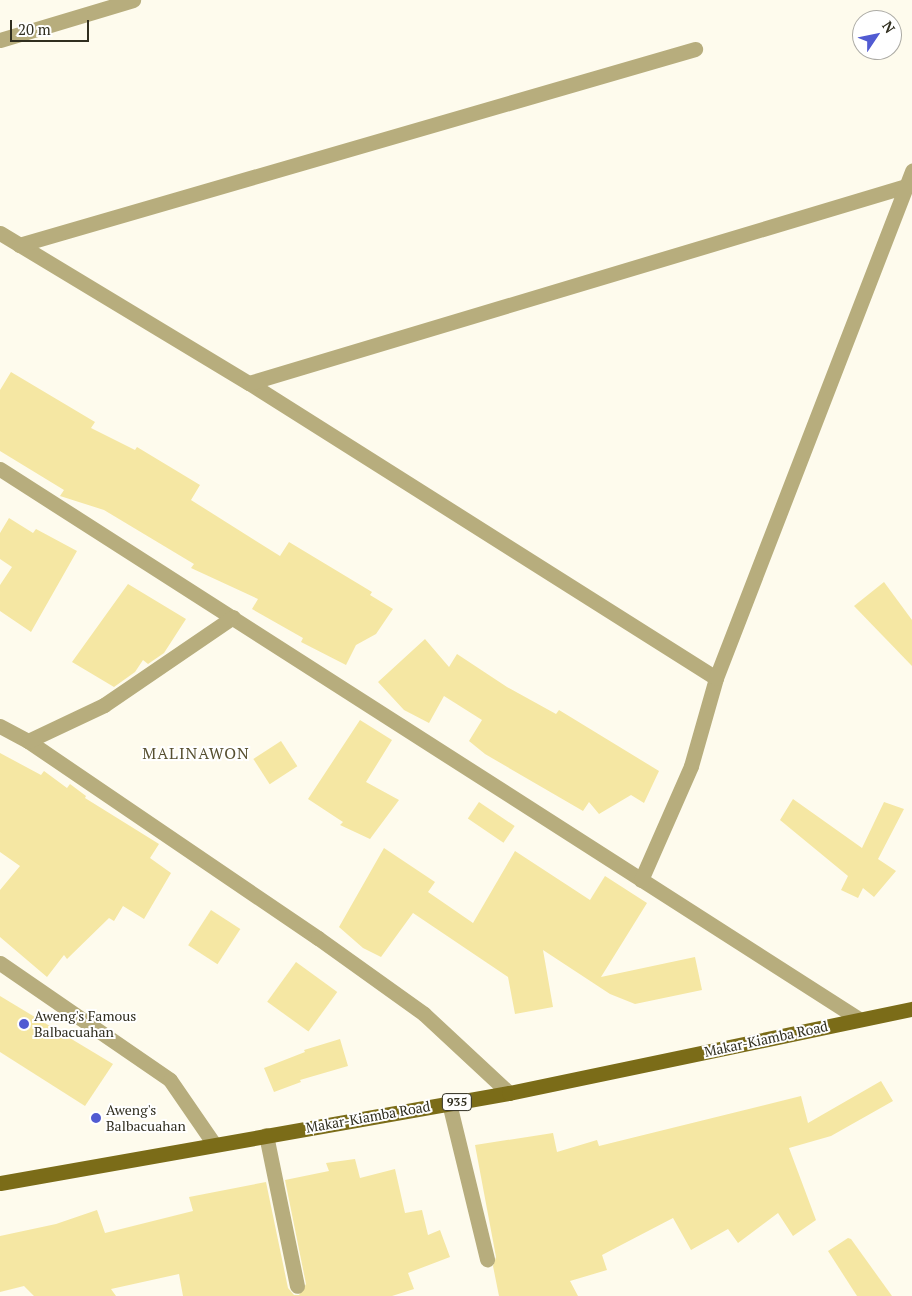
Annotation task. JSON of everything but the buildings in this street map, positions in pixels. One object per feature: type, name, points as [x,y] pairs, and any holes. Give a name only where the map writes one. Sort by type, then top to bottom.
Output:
[{"type":"main road","name":"Makar-Kiamba Road","points":[[0,1183],[509,1093],[912,1009]]},
{"type":"street","points":[[0,40],[133,0]]},
{"type":"street","points":[[20,245],[695,49]]},
{"type":"street","points":[[641,880],[691,766],[716,678],[912,171]]},
{"type":"street","points":[[249,383],[906,186]]},
{"type":"street","points":[[0,233],[249,383],[716,678]]},
{"type":"street","points":[[0,469],[859,1020]]},
{"type":"street","points":[[28,741],[119,696],[233,617]]},
{"type":"street","points":[[0,726],[28,741],[318,938],[424,1014],[509,1093]]},
{"type":"street","points":[[0,963],[170,1080],[214,1144]]},
{"type":"street","points":[[449,1103],[487,1259]]},
{"type":"street","points":[[266,1135],[297,1286]]},
{"type":"place","name":"Aweng's Famous Balbacuahan","points":[[24,1024]]},
{"type":"place","name":"Aweng's Balbacuahan","points":[[96,1118]]},
{"type":"district","name":"MALINAWON","points":[[196,753]]}]
